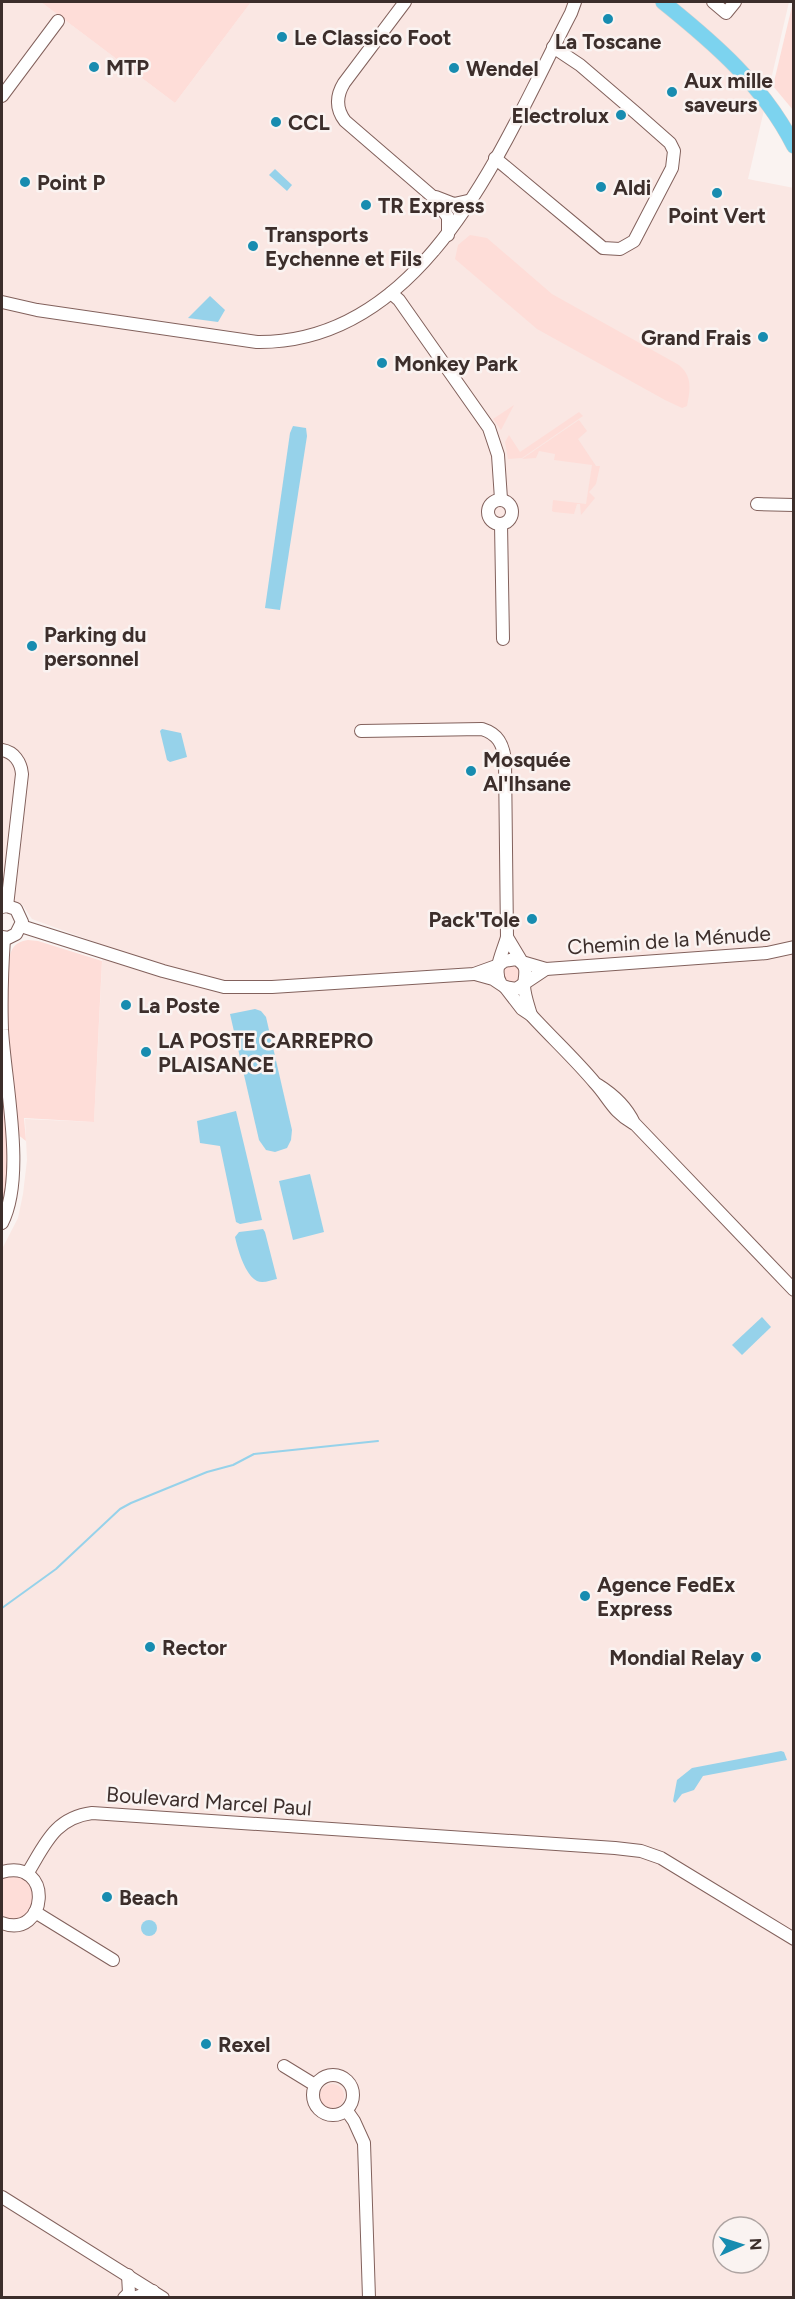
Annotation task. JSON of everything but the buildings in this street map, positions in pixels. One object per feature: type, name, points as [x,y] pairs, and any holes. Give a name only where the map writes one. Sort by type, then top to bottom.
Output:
[{"type":"main road","points":[[663,2],[734,63],[767,103],[794,146]]},
{"type":"street","points":[[405,2],[344,83],[338,96],[338,106],[345,121],[432,196],[448,217],[448,235]]},
{"type":"street","points":[[2,302],[20,307],[221,338],[274,343],[327,331],[360,314],[391,293],[433,253],[472,201],[573,7],[580,2]]},
{"type":"street","points":[[713,2],[726,13],[735,2]]},
{"type":"street","points":[[2,96],[58,21]]},
{"type":"street","points":[[495,158],[596,244],[613,250],[620,249],[634,241],[672,168],[674,159],[670,143],[580,65],[553,47]]},
{"type":"street","points":[[432,196],[454,204],[472,201]]},
{"type":"street","points":[[391,293],[399,300],[489,428],[498,455],[501,499]]},
{"type":"street","points":[[501,499],[507,502],[512,511],[508,521],[501,524],[493,522],[488,512],[490,504],[501,499]]},
{"type":"street","points":[[757,504],[794,505]]},
{"type":"street","points":[[501,524],[503,639]]},
{"type":"street","points":[[361,731],[482,729],[491,732],[500,740],[505,760],[507,938],[497,974],[503,986],[522,1009],[531,1014],[598,1085],[607,1100],[623,1118],[634,1123],[794,1290]]},
{"type":"street","points":[[2,750],[12,754],[18,760],[22,774],[7,858],[4,906],[19,913],[21,926],[16,934],[3,938],[2,1028],[14,1156],[9,1196],[2,1223]]},
{"type":"street","points":[[21,926],[189,979],[224,987],[291,986],[474,974],[499,966],[510,959],[522,962]]},
{"type":"street","points":[[507,938],[527,973],[524,983],[531,1014]]},
{"type":"street","name":"Chemin de la Ménude","points":[[522,962],[546,969],[775,952],[794,947]]},
{"type":"street","name":"Chemin de la Ménude","points":[[524,983],[546,969]]},
{"type":"street","points":[[474,974],[516,989],[524,983]]},
{"type":"street","name":"Boulevard Marcel Paul","points":[[27,1874],[59,1826],[77,1815],[92,1813],[615,1848],[647,1852],[669,1862],[794,1939]]},
{"type":"street","points":[[2,1872],[10,1870],[27,1874],[38,1888],[40,1896],[30,1919],[8,1924],[2,1933]]},
{"type":"street","points":[[35,1912],[113,1960]]},
{"type":"street","points":[[284,2066],[315,2085]]},
{"type":"street","points":[[332,2075],[345,2079],[353,2091],[351,2105],[347,2110],[335,2116],[328,2116],[317,2109],[312,2097],[315,2085],[325,2076],[332,2075]]},
{"type":"street","points":[[347,2110],[364,2143],[369,2298]]},
{"type":"street","points":[[2,2197],[158,2294]]},
{"type":"street","points":[[124,2298],[129,2293],[128,2275]]},
{"type":"street","points":[[134,2298],[158,2294]]},
{"type":"shaded area","points":[[2,2],[41,2],[175,103],[251,2],[789,2],[748,179],[794,188],[793,2297],[2,2297],[2,1249],[18,1218],[23,1194],[27,1160],[25,1119],[94,1122],[103,945],[32,919],[22,904],[2,903]]},
{"type":"shaded area","points":[[41,2],[251,2],[175,103]]},
{"type":"shaded area","points":[[794,2],[793,110],[773,86]]},
{"type":"shaded area","points":[[470,235],[487,238],[552,294],[679,365],[687,374],[688,379],[687,406],[682,408],[665,400],[537,329],[455,259],[458,245]]},
{"type":"shaded area","points":[[514,405],[501,430],[493,419]]},
{"type":"shaded area","points":[[579,412],[583,416],[522,458],[508,459],[505,442],[509,435],[520,452]]},
{"type":"shaded area","points":[[579,420],[587,431],[578,439],[596,466],[600,466],[596,484],[589,492],[595,498],[581,515],[580,504],[577,504],[574,514],[554,512],[552,511],[553,500],[586,504],[592,465],[554,460],[555,454],[539,451],[536,458],[522,459]]},
{"type":"shaded area","points":[[28,940],[102,961],[94,1122],[24,1118],[26,1141],[17,1134],[10,1060],[8,1004],[11,952],[18,943]]},
{"type":"shaded area","points":[[512,965],[518,968],[521,974],[518,980],[512,983],[506,980],[503,974],[506,968]]},
{"type":"shaded area","points":[[2,1076],[7,1125],[8,1175],[2,1207]]},
{"type":"shaded area","points":[[2,1876],[23,1876],[34,1887],[36,1907],[17,1922],[2,1919]]},
{"type":"shaded area","points":[[332,2084],[341,2087],[344,2096],[341,2105],[332,2108],[323,2105],[320,2096],[323,2087]]},
{"type":"water","points":[[275,169],[292,185],[287,191],[269,175]]},
{"type":"water","points":[[210,296],[225,310],[218,322],[188,318]]},
{"type":"water","points":[[293,426],[306,428],[307,436],[280,610],[265,608],[290,433]]},
{"type":"water","points":[[162,729],[181,733],[187,757],[170,762],[167,760],[160,731]]},
{"type":"water","points":[[255,1009],[261,1011],[266,1017],[292,1130],[287,1148],[275,1152],[266,1150],[259,1140],[230,1014]]},
{"type":"water","points":[[236,1111],[262,1220],[240,1224],[236,1222],[220,1146],[200,1143],[197,1121]]},
{"type":"water","points":[[310,1174],[324,1232],[293,1240],[279,1181]]},
{"type":"water","points":[[263,1229],[277,1279],[267,1282],[257,1281],[249,1273],[240,1255],[235,1237],[239,1232]]},
{"type":"water","points":[[762,1317],[771,1327],[742,1355],[732,1345]]},
{"type":"water","points":[[784,1752],[787,1760],[703,1776],[694,1790],[682,1794],[675,1803],[673,1801],[677,1780],[692,1768]]},
{"type":"water","points":[[146,1920],[152,1920],[157,1928],[155,1934],[146,1936],[141,1931],[141,1925]]},
{"type":"waterway","points":[[2,1608],[56,1569],[120,1509],[131,1503],[207,1472],[233,1465],[254,1454],[378,1441]]},
{"type":"place","name":"La Toscane","points":[[608,19]]},
{"type":"place","name":"Le Classico Foot","points":[[282,37]]},
{"type":"place","name":"MTP","points":[[94,67]]},
{"type":"place","name":"Wendel","points":[[454,68]]},
{"type":"place","name":"Aux mille saveurs","points":[[672,92]]},
{"type":"place","name":"Electrolux","points":[[621,115]]},
{"type":"place","name":"CCL","points":[[276,122]]},
{"type":"place","name":"Point P","points":[[25,182]]},
{"type":"place","name":"Aldi","points":[[601,187]]},
{"type":"place","name":"Point Vert","points":[[717,193]]},
{"type":"place","name":"TR Express","points":[[366,205]]},
{"type":"place","name":"Transports Eychenne et Fils","points":[[253,246]]},
{"type":"place","name":"Grand Frais","points":[[763,337]]},
{"type":"place","name":"Monkey Park","points":[[382,363]]},
{"type":"place","name":"Parking du personnel","points":[[32,646]]},
{"type":"place","name":"Mosquée Al'Ihsane","points":[[471,771]]},
{"type":"place","name":"Pack'Tole","points":[[532,919]]},
{"type":"place","name":"La Poste","points":[[126,1005]]},
{"type":"place","name":"LA POSTE CARREPRO PLAISANCE","points":[[146,1052]]},
{"type":"place","name":"Agence FedEx Express","points":[[585,1596]]},
{"type":"place","name":"Rector","points":[[150,1647]]},
{"type":"place","name":"Mondial Relay","points":[[756,1657]]},
{"type":"place","name":"Beach","points":[[107,1897]]},
{"type":"place","name":"Rexel","points":[[206,2044]]}]
